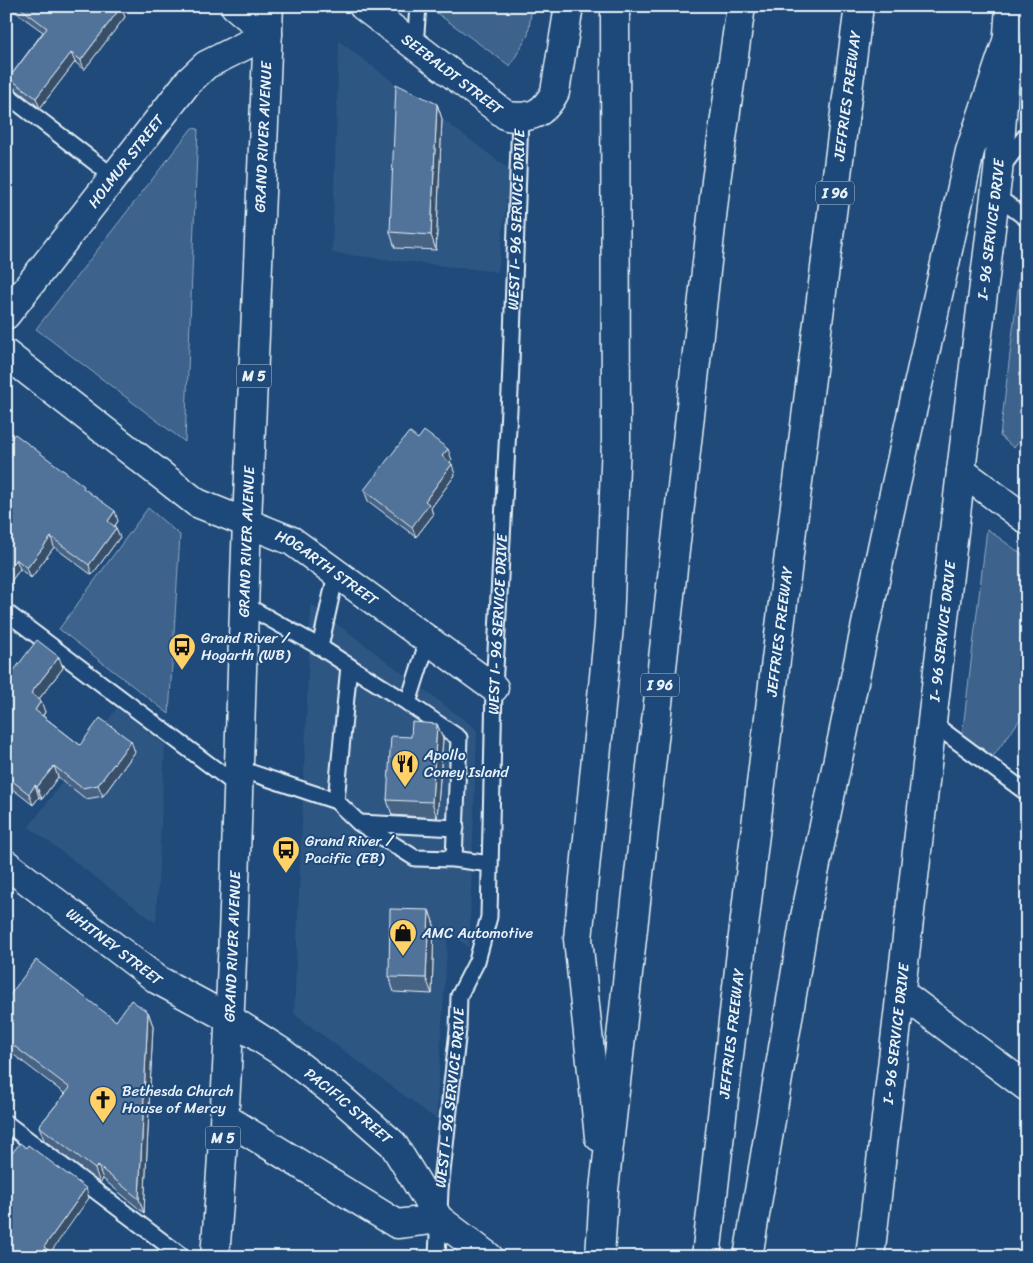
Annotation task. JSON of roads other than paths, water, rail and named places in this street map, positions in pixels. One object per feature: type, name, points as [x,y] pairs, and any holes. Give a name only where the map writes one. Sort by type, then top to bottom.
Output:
[{"type":"main road","points":[[235,6],[268,34]]},
{"type":"main road","name":"GRAND RIVER AVENUE","points":[[215,1257],[230,1019],[246,606],[247,524],[269,6]]},
{"type":"main road","name":"SEEBALDT STREET","points":[[363,6],[507,116],[520,118]]},
{"type":"main road","name":"WEST I- 96 SERVICE DRIVE","points":[[520,118],[543,110],[555,92],[569,6]]},
{"type":"main road","points":[[604,1190],[578,938],[609,626],[616,440],[615,6]]},
{"type":"main road","name":"I 96","points":[[600,1257],[604,1190],[716,180],[741,6]]},
{"type":"main road","name":"JEFFRIES FREEWAY","points":[[706,1257],[740,949],[810,380],[859,6]]},
{"type":"main road","name":"I- 96 SERVICE DRIVE","points":[[871,1256],[931,722],[997,184],[1010,6]]},
{"type":"main road","name":"HOLMUR STREET","points":[[6,315],[188,82],[206,64],[268,34]]},
{"type":"main road","points":[[748,1257],[805,917],[884,538],[970,151],[1007,41]]},
{"type":"main road","name":"HOGARTH STREET","points":[[6,354],[197,503],[292,542],[494,688]]},
{"type":"main road","points":[[961,471],[1027,520]]},
{"type":"main road","name":"WHITNEY STREET","points":[[6,864],[158,980],[230,1019]]},
{"type":"main road","points":[[900,992],[1027,1087]]},
{"type":"main road","name":"PACIFIC STREET","points":[[230,1019],[280,1051],[336,1094],[393,1144],[439,1220],[486,1255]]},
{"type":"main road","points":[[225,1118],[397,1224],[439,1220]]},
{"type":"lane","points":[[415,46],[418,6]]},
{"type":"lane","points":[[6,94],[114,177]]},
{"type":"lane","name":"WEST I- 96 SERVICE DRIVE","points":[[437,1257],[440,1190],[458,1030],[459,996],[477,961],[489,917],[494,688],[510,391],[520,118]]},
{"type":"lane","points":[[1027,134],[997,184],[1027,219]]},
{"type":"lane","points":[[320,648],[336,574]]},
{"type":"lane","points":[[246,606],[320,648],[408,703],[459,738],[454,859]]},
{"type":"lane","points":[[6,612],[240,778],[336,801],[359,822],[415,858],[454,859],[490,864]]},
{"type":"lane","points":[[408,703],[428,640]]},
{"type":"lane","points":[[336,801],[348,666]]},
{"type":"lane","points":[[931,722],[1027,793]]},
{"type":"lane","points":[[359,822],[456,828]]},
{"type":"lane","points":[[6,1122],[183,1257]]},
{"type":"place","name":"Grand River / Hogarth (WB)","points":[[182,671]]},
{"type":"place","name":"Apollo Coney Island","points":[[405,788]]},
{"type":"place","name":"Grand River / Pacific (EB)","points":[[286,874]]},
{"type":"place","name":"AMC Automotive","points":[[403,957]]},
{"type":"place","name":"Bethesda Church House of Mercy","points":[[103,1124]]}]
